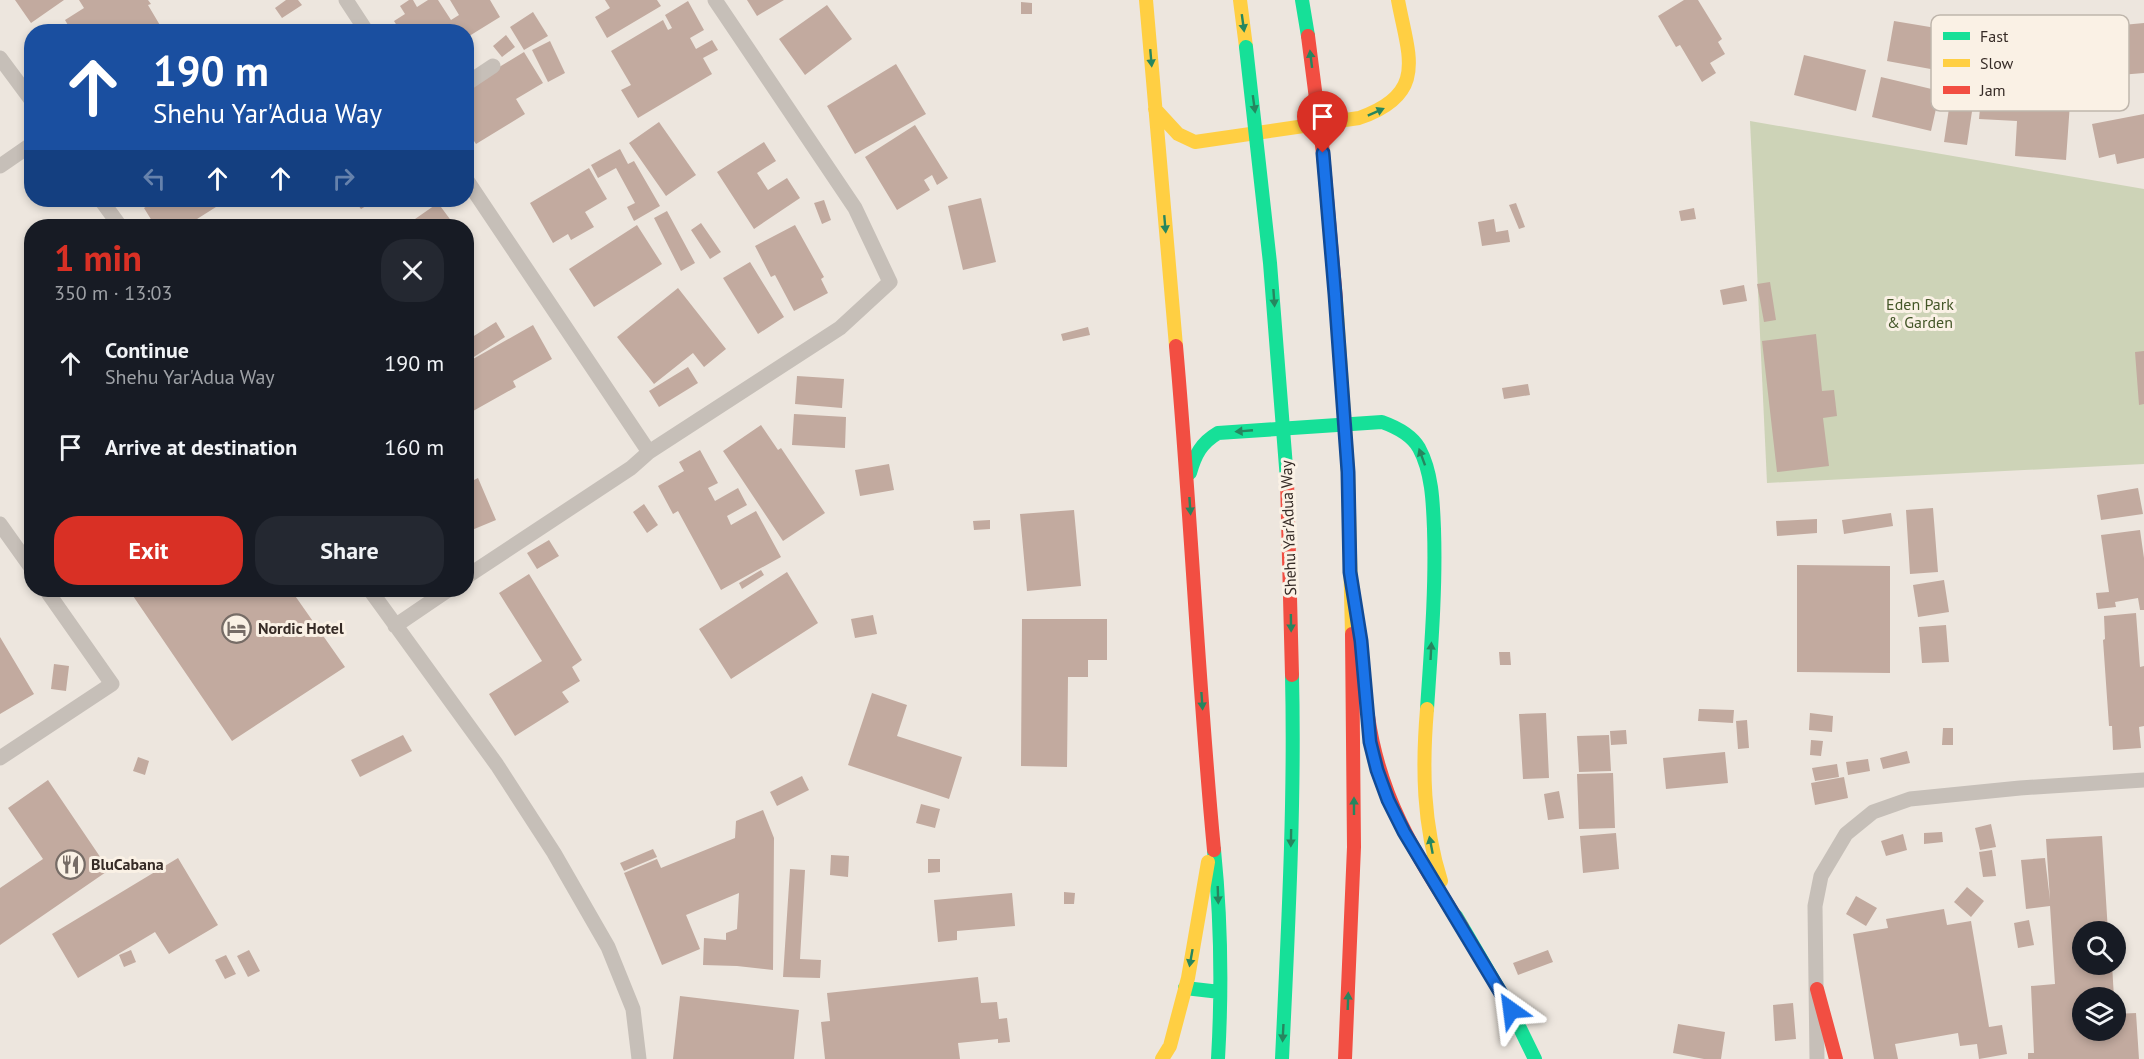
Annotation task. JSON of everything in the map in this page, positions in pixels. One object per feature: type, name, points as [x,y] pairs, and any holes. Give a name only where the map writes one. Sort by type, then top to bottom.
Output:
[{"type":"main road","points":[[1146,0],[1188,478],[1217,878],[1220,992],[1218,1059]]},
{"type":"main road","name":"Shehu Yar'Adua Way","points":[[1240,0],[1261,151],[1287,480],[1293,735],[1291,868],[1282,1059]]},
{"type":"main road","points":[[1302,0],[1323,153],[1348,472],[1354,703],[1354,847],[1345,1059]]},
{"type":"main road","points":[[1155,109],[1178,134],[1195,142],[1359,118],[1376,113],[1388,106],[1397,96],[1408,73],[1410,59],[1398,0]]},
{"type":"main road","points":[[1188,478],[1199,447],[1206,439],[1218,433],[1382,422],[1407,434],[1418,447],[1430,483],[1436,557],[1425,750],[1428,830],[1434,865],[1462,927]]},
{"type":"main road","points":[[1350,572],[1361,641],[1370,742],[1388,800],[1420,861],[1511,1010],[1534,1059]]},
{"type":"main road","points":[[1162,1059],[1170,1046],[1185,988],[1213,839]]},
{"type":"main road","points":[[1185,988],[1220,992]]},
{"type":"main road","points":[[1817,989],[1836,1059]]},
{"type":"main road","points":[[1511,1010],[1550,1059]]},
{"type":"street","points":[[346,0],[362,24]]},
{"type":"street","points":[[474,572],[630,468],[649,452],[840,328],[890,282],[855,207],[715,0]]},
{"type":"street","points":[[0,58],[24,90]]},
{"type":"street","points":[[474,78],[492,66]]},
{"type":"street","points":[[0,165],[24,149]]},
{"type":"street","points":[[474,191],[649,452]]},
{"type":"street","points":[[0,524],[24,558]]},
{"type":"street","points":[[0,758],[112,684],[51,597]]},
{"type":"street","points":[[375,597],[497,765],[554,853],[608,947],[633,1009],[639,1059]]},
{"type":"street","points":[[395,626],[438,597]]},
{"type":"street","points":[[1817,1059],[1815,906],[1821,876],[1846,834],[1873,812],[1910,799],[2019,788],[2144,780]]},
{"type":"green space","name":"Eden Park & Garden","points":[[1750,121],[2144,189],[2144,464],[1767,483]]},
{"type":"building","points":[[15,0],[64,0],[31,23]]},
{"type":"building","points":[[79,0],[148,0],[151,4],[148,5],[159,24],[67,24],[65,20],[84,8]]},
{"type":"building","points":[[286,0],[298,0],[302,5],[282,18],[275,8]]},
{"type":"building","points":[[409,0],[413,0],[417,7],[428,0],[438,0],[451,20],[459,15],[450,0],[490,0],[500,17],[474,33],[474,24],[396,24],[394,21],[405,14],[400,6]]},
{"type":"building","points":[[605,0],[657,0],[661,6],[607,38],[595,17],[610,8]]},
{"type":"building","points":[[747,0],[784,0],[757,16]]},
{"type":"building","points":[[1684,0],[1698,0],[1722,39],[1718,42],[1725,54],[1710,63],[1716,73],[1702,82],[1680,45],[1676,47],[1658,16]]},
{"type":"building","points":[[688,1],[704,30],[690,38],[696,49],[712,40],[718,50],[703,58],[712,74],[638,118],[621,90],[631,85],[611,51],[663,20],[668,30],[672,28],[665,15]]},
{"type":"building","points":[[1021,2],[1032,3],[1032,14],[1021,14]]},
{"type":"building","points":[[827,5],[852,39],[805,75],[779,39]]},
{"type":"building","points":[[533,12],[548,36],[524,50],[510,27]]},
{"type":"building","points":[[1894,21],[1931,27],[1931,69],[1887,61]]},
{"type":"building","points":[[2144,23],[2144,73],[2129,74],[2129,24]]},
{"type":"building","points":[[506,35],[515,47],[502,57],[493,46]]},
{"type":"building","points":[[550,41],[565,73],[548,82],[532,50]]},
{"type":"building","points":[[524,52],[543,83],[516,99],[525,114],[476,144],[474,141],[474,82]]},
{"type":"building","points":[[1804,55],[1866,70],[1856,111],[1794,95]]},
{"type":"building","points":[[896,64],[926,114],[855,154],[827,106]]},
{"type":"building","points":[[1881,77],[1931,89],[1931,111],[1936,111],[1931,131],[1872,117]]},
{"type":"building","points":[[1949,111],[1972,111],[1967,145],[1944,142]]},
{"type":"building","points":[[1980,111],[2069,111],[2066,160],[2015,156],[2017,121],[1979,119]]},
{"type":"building","points":[[2144,114],[2144,158],[2117,164],[2115,154],[2099,158],[2092,124]]},
{"type":"building","points":[[659,122],[696,175],[666,196],[629,143]]},
{"type":"building","points":[[915,125],[948,178],[937,185],[932,175],[924,180],[930,190],[897,210],[865,157]]},
{"type":"building","points":[[764,142],[776,161],[757,173],[768,190],[787,178],[800,198],[754,229],[717,172]]},
{"type":"building","points":[[620,149],[628,164],[634,161],[660,206],[634,221],[627,207],[635,203],[616,168],[598,178],[591,165]]},
{"type":"building","points":[[589,168],[607,199],[585,212],[594,227],[571,240],[568,234],[553,243],[530,203]]},
{"type":"building","points":[[981,198],[996,262],[963,270],[948,206]]},
{"type":"building","points":[[824,200],[831,220],[822,224],[814,203]]},
{"type":"building","points":[[1516,203],[1525,227],[1519,229],[1509,205]]},
{"type":"building","points":[[216,207],[197,219],[151,219],[144,208]]},
{"type":"building","points":[[432,207],[441,207],[450,219],[415,219]]},
{"type":"building","points":[[1694,208],[1696,219],[1681,221],[1679,211]]},
{"type":"building","points":[[667,211],[695,263],[681,271],[654,218]]},
{"type":"building","points":[[1494,219],[1496,232],[1508,230],[1510,242],[1482,246],[1478,222]]},
{"type":"building","points":[[701,223],[721,252],[710,259],[691,230]]},
{"type":"building","points":[[637,225],[662,264],[594,307],[569,269]]},
{"type":"building","points":[[795,225],[824,277],[821,279],[828,293],[794,311],[775,275],[771,277],[755,246]]},
{"type":"building","points":[[750,262],[784,317],[758,334],[723,278]]},
{"type":"building","points":[[1770,282],[1776,320],[1764,322],[1757,284]]},
{"type":"building","points":[[1744,285],[1747,301],[1723,305],[1720,290]]},
{"type":"building","points":[[678,288],[726,349],[704,367],[693,353],[654,384],[617,337]]},
{"type":"building","points":[[496,322],[505,337],[474,357],[474,336]]},
{"type":"building","points":[[533,325],[552,359],[513,381],[516,387],[474,411],[474,358]]},
{"type":"building","points":[[1088,327],[1090,335],[1063,341],[1061,334]]},
{"type":"building","points":[[1816,334],[1822,391],[1834,390],[1837,416],[1823,418],[1829,466],[1777,472],[1762,341]]},
{"type":"building","points":[[2144,351],[2144,404],[2139,405],[2135,352]]},
{"type":"building","points":[[688,367],[698,383],[659,407],[649,391]]},
{"type":"building","points":[[797,376],[844,379],[842,408],[795,404]]},
{"type":"building","points":[[1528,384],[1530,395],[1504,399],[1502,388]]},
{"type":"building","points":[[794,414],[846,417],[845,448],[792,445]]},
{"type":"building","points":[[761,425],[778,450],[781,448],[825,513],[783,541],[723,451]]},
{"type":"building","points":[[700,450],[718,483],[708,488],[715,501],[738,488],[747,505],[727,516],[731,525],[756,511],[781,557],[721,590],[678,511],[673,514],[658,486],[684,471],[679,462]]},
{"type":"building","points":[[889,464],[894,490],[860,496],[855,470]]},
{"type":"building","points":[[478,478],[496,520],[474,529],[474,480]]},
{"type":"building","points":[[2138,488],[2143,514],[2101,520],[2097,495]]},
{"type":"building","points":[[644,504],[658,525],[647,533],[633,512]]},
{"type":"building","points":[[1933,508],[1938,572],[1910,574],[1906,510]]},
{"type":"building","points":[[1074,510],[1081,586],[1027,591],[1020,514]]},
{"type":"building","points":[[1891,513],[1893,526],[1844,534],[1842,520]]},
{"type":"building","points":[[1817,519],[1817,533],[1777,536],[1776,521]]},
{"type":"building","points":[[990,520],[990,529],[974,530],[973,521]]},
{"type":"building","points":[[2140,530],[2144,558],[2144,610],[2140,610],[2138,598],[2115,602],[2116,607],[2098,609],[2096,593],[2109,592],[2101,535]]},
{"type":"building","points":[[549,540],[559,556],[537,569],[527,553]]},
{"type":"building","points":[[1797,565],[1890,566],[1890,673],[1797,672]]},
{"type":"building","points":[[761,570],[764,575],[742,589],[739,583]]},
{"type":"building","points":[[787,572],[818,623],[731,679],[699,629]]},
{"type":"building","points":[[529,574],[582,660],[572,667],[580,681],[562,692],[569,702],[515,736],[489,694],[542,661],[499,593]]},
{"type":"building","points":[[1944,580],[1949,612],[1918,617],[1913,585]]},
{"type":"building","name":"Nordic Hotel","points":[[134,597],[296,597],[345,667],[232,741]]},
{"type":"building","points":[[2136,613],[2140,667],[2144,666],[2144,726],[2139,727],[2141,748],[2113,750],[2112,726],[2109,726],[2103,640],[2105,639],[2104,616]]},
{"type":"building","points":[[873,615],[877,634],[855,638],[851,619]]},
{"type":"building","points":[[1022,619],[1107,619],[1107,660],[1088,660],[1088,677],[1068,677],[1067,767],[1021,766]]},
{"type":"building","points":[[1946,625],[1949,662],[1922,663],[1919,627]]},
{"type":"building","points":[[0,637],[34,694],[0,714]]},
{"type":"building","points":[[1499,652],[1510,652],[1511,665],[1500,665]]},
{"type":"building","points":[[54,664],[69,666],[66,691],[51,689]]},
{"type":"building","points":[[872,693],[907,705],[897,736],[962,757],[949,799],[848,765]]},
{"type":"building","points":[[1699,709],[1734,710],[1733,723],[1698,721]]},
{"type":"building","points":[[1546,713],[1549,778],[1523,779],[1519,714]]},
{"type":"building","points":[[1810,713],[1833,716],[1832,732],[1809,730]]},
{"type":"building","points":[[1747,720],[1749,748],[1738,749],[1736,721]]},
{"type":"building","points":[[1943,728],[1953,728],[1953,745],[1942,745]]},
{"type":"building","points":[[1626,730],[1627,744],[1611,745],[1610,731]]},
{"type":"building","points":[[403,735],[412,751],[360,777],[351,760]]},
{"type":"building","points":[[1609,735],[1611,771],[1579,772],[1577,736]]},
{"type":"building","points":[[1811,740],[1823,741],[1821,756],[1810,755]]},
{"type":"building","points":[[1907,751],[1910,763],[1883,769],[1880,758]]},
{"type":"building","points":[[1725,752],[1728,783],[1666,789],[1663,758]]},
{"type":"building","points":[[138,757],[149,761],[145,775],[133,771]]},
{"type":"building","points":[[1868,759],[1870,771],[1848,775],[1846,762]]},
{"type":"building","points":[[1837,764],[1839,777],[1815,781],[1812,768]]},
{"type":"building","points":[[1613,773],[1615,828],[1579,829],[1577,774]]},
{"type":"building","points":[[802,776],[809,790],[777,806],[770,792]]},
{"type":"building","points":[[1844,777],[1848,798],[1815,805],[1811,783]]},
{"type":"building","name":"BluCabana","points":[[48,780],[109,870],[0,945],[0,888],[43,859],[8,808]]},
{"type":"building","points":[[1559,791],[1564,818],[1548,820],[1544,794]]},
{"type":"building","points":[[921,804],[940,809],[935,828],[916,823]]},
{"type":"building","points":[[763,810],[774,838],[773,970],[703,965],[704,938],[726,940],[726,933],[737,929],[739,893],[686,915],[700,949],[662,965],[624,873],[657,859],[661,868],[735,838],[736,821]]},
{"type":"building","points":[[1991,824],[1996,847],[1980,850],[1975,828]]},
{"type":"building","points":[[1942,832],[1943,842],[1924,844],[1924,833]]},
{"type":"building","points":[[1616,833],[1619,869],[1583,873],[1580,836]]},
{"type":"building","points":[[1903,834],[1907,850],[1886,856],[1881,841]]},
{"type":"building","points":[[2102,836],[2107,921],[2072,921],[2072,975],[2113,975],[2113,987],[2072,987],[2072,1041],[2126,1041],[2126,1013],[2136,1013],[2139,1059],[2028,1059],[2028,1053],[2034,1053],[2031,986],[2055,984],[2050,906],[2026,909],[2021,860],[2045,858],[2050,900],[2046,839]]},
{"type":"building","points":[[653,849],[657,857],[624,871],[620,863]]},
{"type":"building","points":[[1992,850],[1996,876],[1983,877],[1979,852]]},
{"type":"building","points":[[831,855],[849,856],[848,877],[830,875]]},
{"type":"building","points":[[178,858],[218,925],[169,954],[155,932],[78,978],[52,934]]},
{"type":"building","points":[[928,859],[940,859],[940,872],[928,873]]},
{"type":"building","points":[[790,869],[805,870],[800,959],[821,960],[820,978],[783,977]]},
{"type":"building","points":[[1967,887],[1984,901],[1971,917],[1954,902]]},
{"type":"building","points":[[1064,892],[1075,893],[1074,904],[1064,904]]},
{"type":"building","points":[[1012,893],[1015,926],[957,931],[957,940],[938,942],[934,900]]},
{"type":"building","points":[[1856,896],[1877,908],[1866,926],[1846,914]]},
{"type":"building","points":[[1944,909],[1947,925],[1971,921],[1989,1027],[2002,1025],[2007,1054],[1979,1059],[1977,1044],[1960,1046],[1958,1033],[1895,1044],[1898,1059],[1874,1059],[1853,934],[1888,928],[1886,919]]},
{"type":"building","points":[[2029,920],[2034,945],[2018,948],[2014,923]]},
{"type":"building","points":[[131,950],[136,962],[124,967],[119,955]]},
{"type":"building","points":[[249,950],[260,971],[248,977],[237,956]]},
{"type":"building","points":[[1548,950],[1553,962],[1518,975],[1513,963]]},
{"type":"building","points":[[226,955],[236,974],[225,979],[215,960]]},
{"type":"building","points":[[978,977],[981,1003],[997,1002],[999,1019],[1007,1018],[1010,1042],[998,1043],[998,1039],[958,1043],[960,1059],[825,1059],[821,1022],[830,1021],[827,993]]},
{"type":"building","points":[[680,996],[799,1010],[794,1059],[673,1059]]},
{"type":"building","points":[[1793,1003],[1796,1039],[1775,1041],[1773,1005]]},
{"type":"building","points":[[1678,1024],[1725,1032],[1721,1059],[1704,1059],[1673,1053]]},
{"type":"traffic: fast","points":[[1302,0],[1308,36]]},
{"type":"traffic: fast","points":[[1246,47],[1270,263],[1287,480]]},
{"type":"traffic: fast","points":[[1190,473],[1200,450],[1218,433],[1382,422],[1412,439],[1419,448],[1427,467],[1433,508],[1434,596],[1427,709]]},
{"type":"traffic: fast","points":[[1282,1059],[1292,819],[1292,675]]},
{"type":"traffic: fast","points":[[1214,850],[1220,954],[1218,1059]]},
{"type":"traffic: fast","points":[[1456,916],[1511,1010],[1535,1059]]},
{"type":"traffic: fast","points":[[1185,988],[1220,992]]},
{"type":"traffic: slow","points":[[1146,0],[1176,346]]},
{"type":"traffic: slow","points":[[1240,0],[1246,47]]},
{"type":"traffic: slow","points":[[1155,109],[1178,134],[1195,142],[1359,118],[1381,108],[1396,97],[1405,85],[1409,55],[1398,0]]},
{"type":"traffic: slow","points":[[1336,300],[1348,472]]},
{"type":"traffic: slow","points":[[1348,472],[1352,634]]},
{"type":"traffic: slow","points":[[1427,709],[1425,796],[1435,860],[1441,881]]},
{"type":"traffic: slow","points":[[1162,1059],[1170,1046],[1188,978],[1208,862]]},
{"type":"traffic: jam","points":[[1308,36],[1323,153],[1336,300]]},
{"type":"traffic: jam","points":[[1176,346],[1214,850]]},
{"type":"traffic: jam","points":[[1287,480],[1292,675]]},
{"type":"traffic: jam","points":[[1345,1059],[1354,847],[1352,634]]},
{"type":"traffic: jam","points":[[1368,716],[1381,775],[1391,801],[1430,876],[1462,927]]},
{"type":"traffic: jam","points":[[1817,989],[1836,1059]]},
{"type":"place","name":"Nordic Hotel","points":[[237,628]]},
{"type":"place","name":"BluCabana","points":[[70,864]]},
{"type":"route","points":[[1323,153],[1348,472],[1350,572],[1361,641],[1370,742],[1388,800],[1404,832],[1511,1010]]}]
